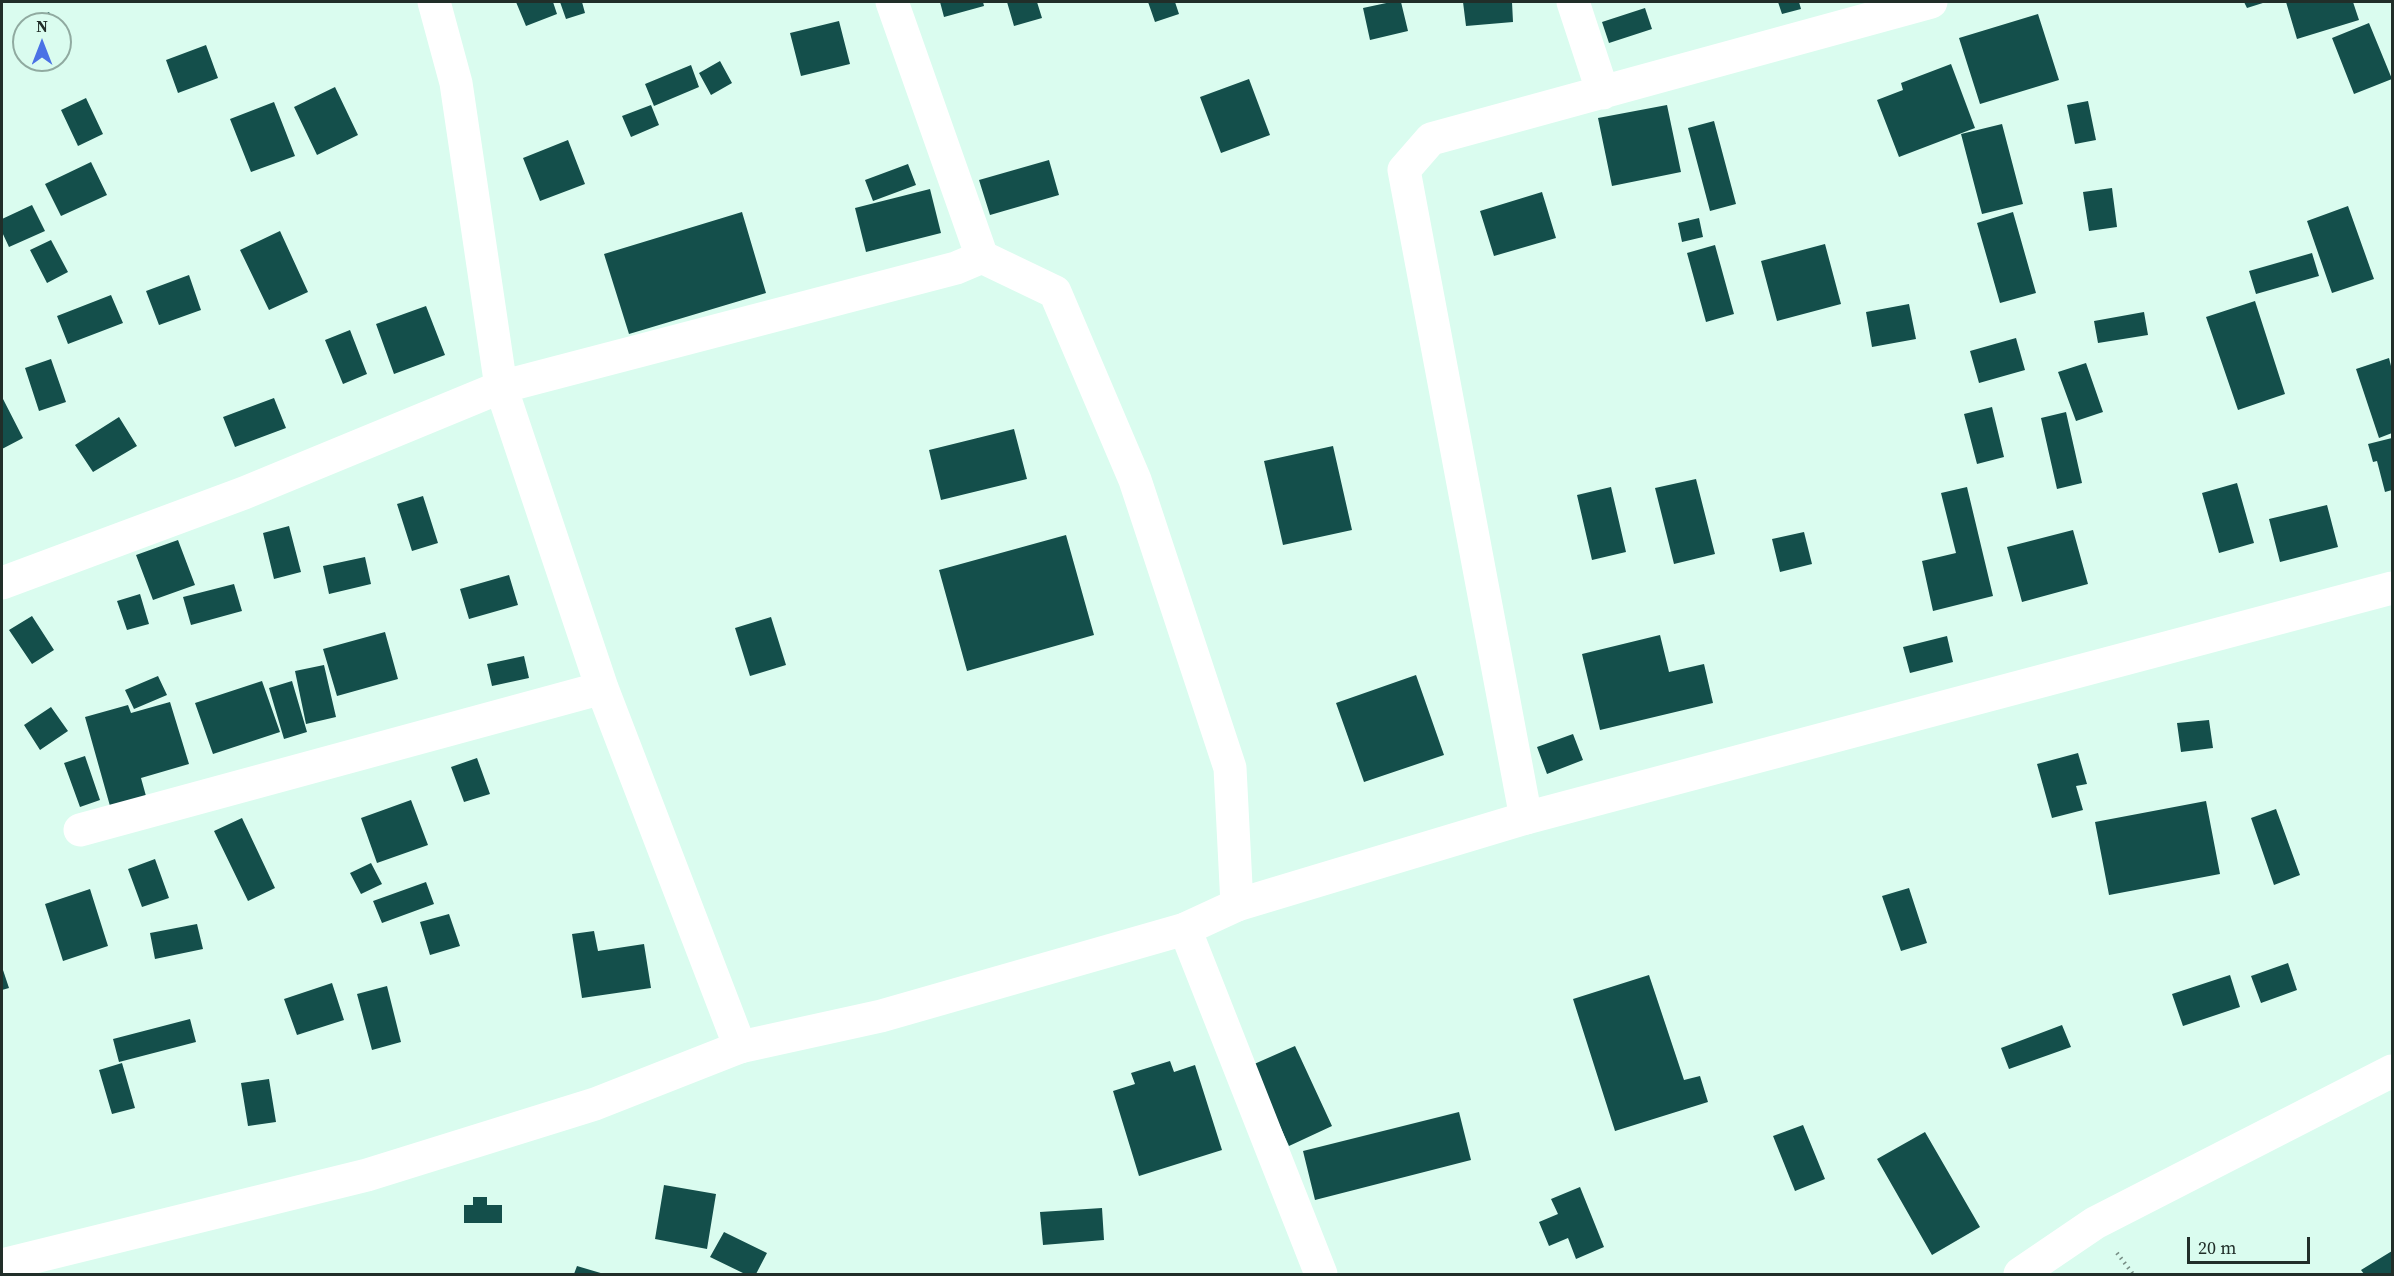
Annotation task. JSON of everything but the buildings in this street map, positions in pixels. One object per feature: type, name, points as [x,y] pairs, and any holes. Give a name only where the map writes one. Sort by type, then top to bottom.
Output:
[{"type":"street","points":[[434,2],[456,83],[501,387],[602,688],[740,1047]]},
{"type":"street","points":[[892,2],[982,257],[1056,292],[1135,480],[1230,768],[1237,905]]},
{"type":"street","points":[[1573,2],[1603,93]]},
{"type":"street","points":[[1526,818],[1404,170],[1431,139],[1603,93],[1843,13],[1931,2]]},
{"type":"street","points":[[2,583],[244,493],[501,387],[956,268],[982,257]]},
{"type":"street","points":[[2,1265],[367,1175],[595,1104],[740,1047],[881,1016],[1185,929],[1237,905],[1526,818],[2392,588]]},
{"type":"street","points":[[80,830],[602,688]]},
{"type":"street","points":[[1185,929],[1321,1275]]},
{"type":"street","points":[[2020,1275],[2095,1223],[2392,1071]]}]
